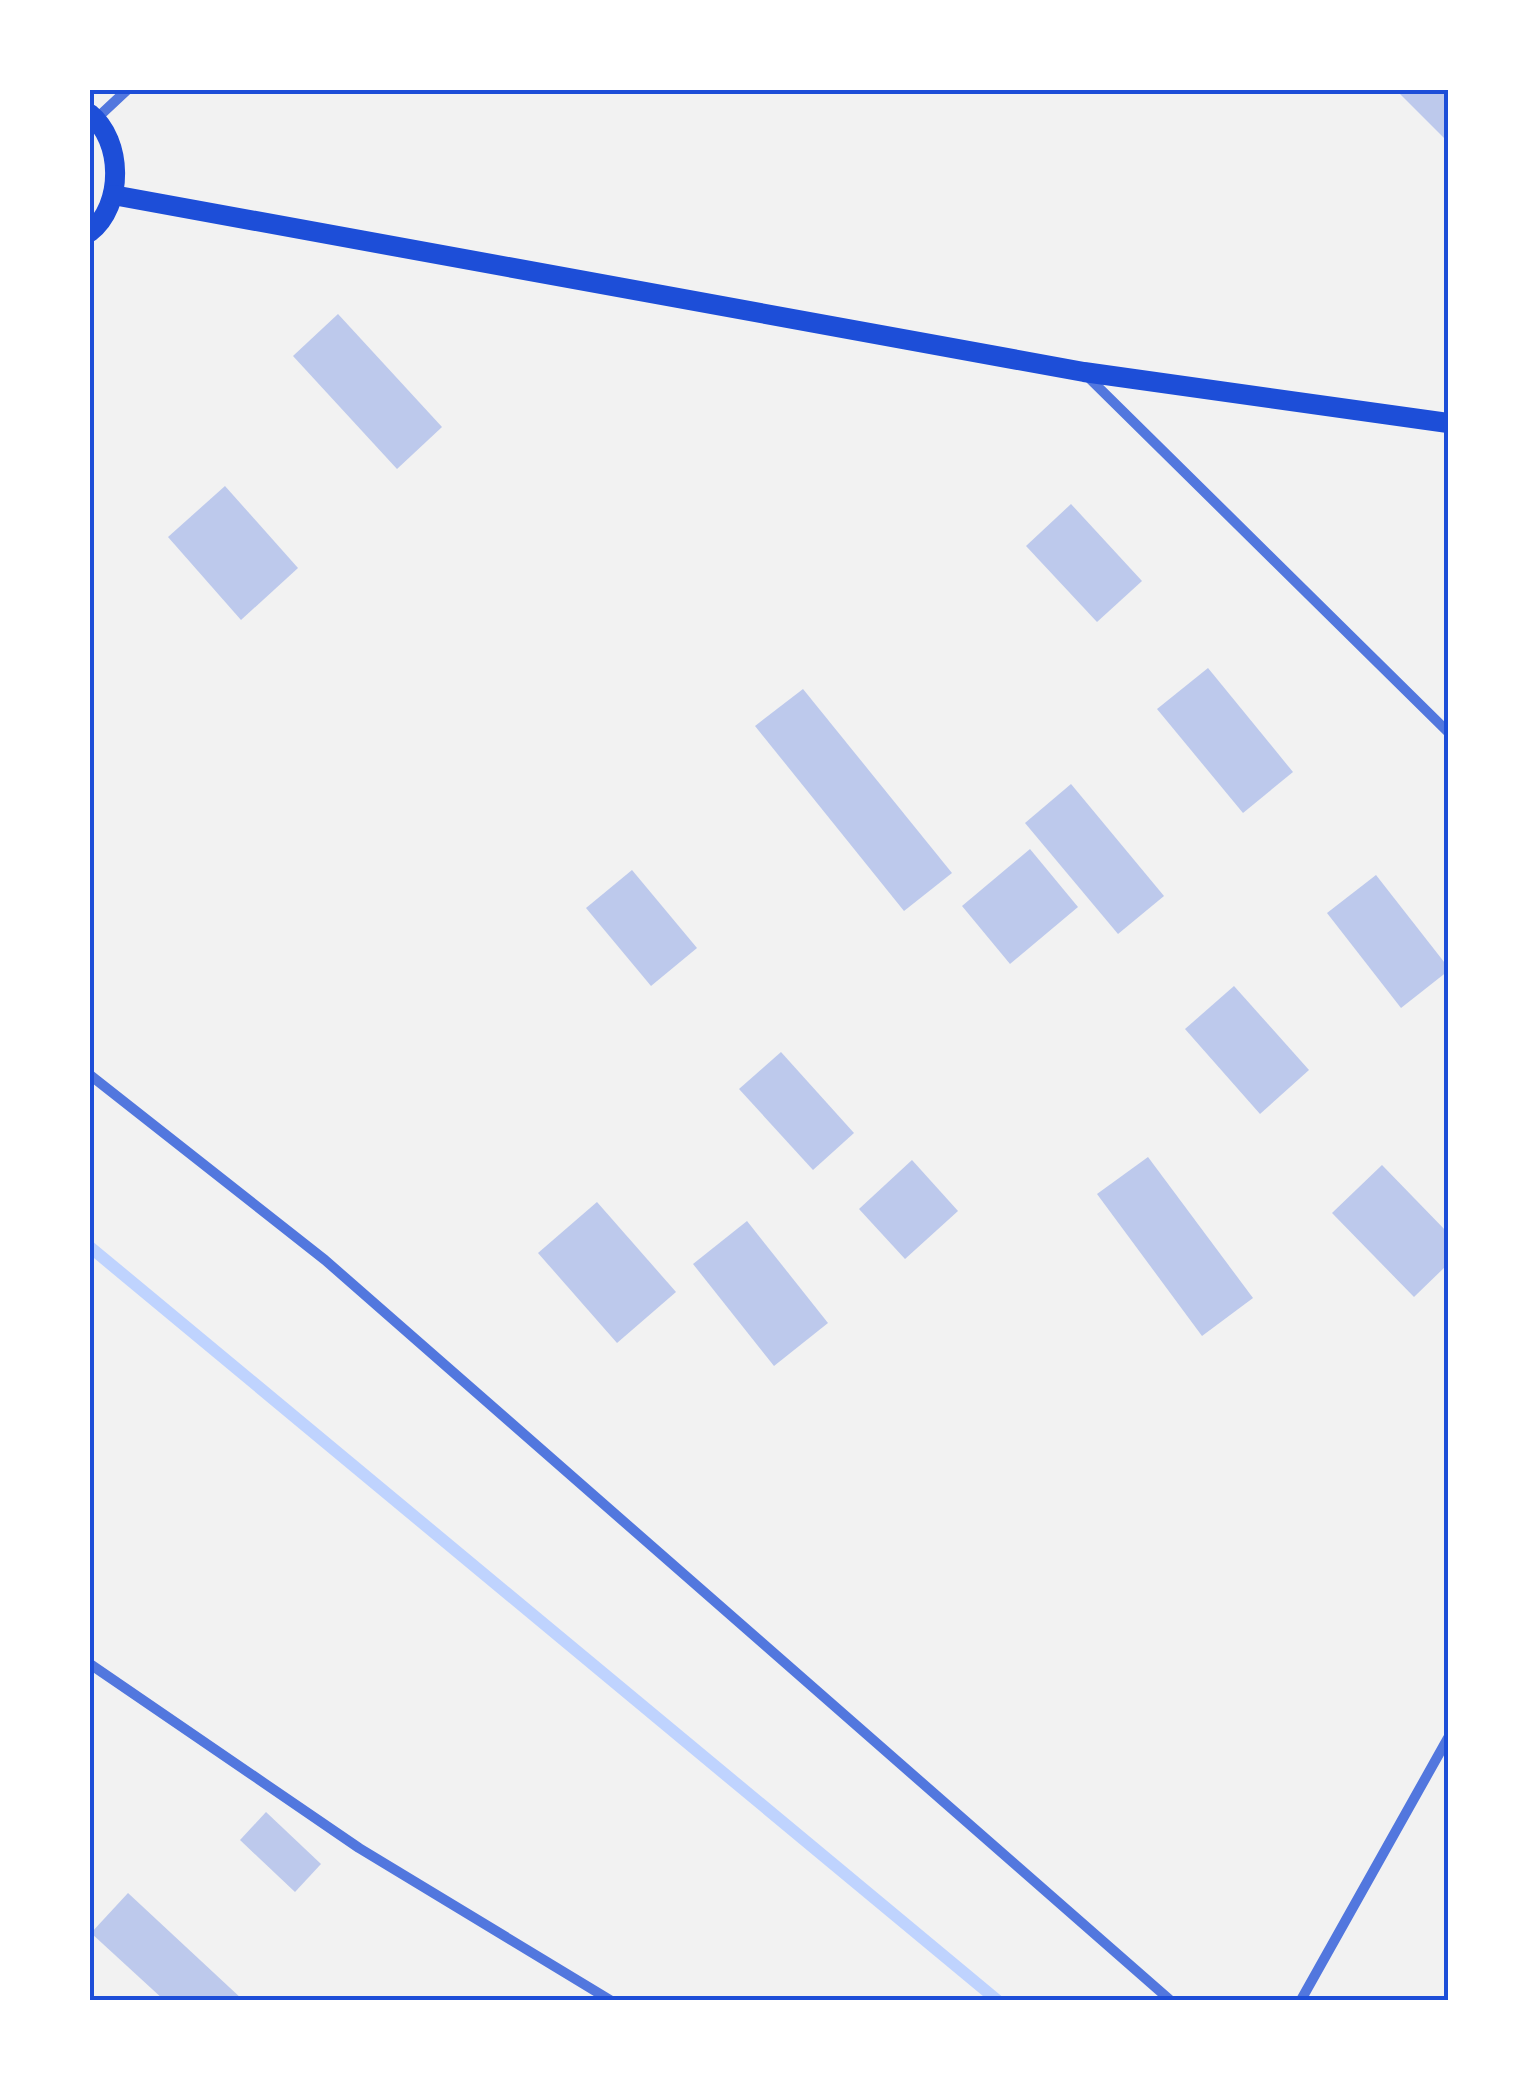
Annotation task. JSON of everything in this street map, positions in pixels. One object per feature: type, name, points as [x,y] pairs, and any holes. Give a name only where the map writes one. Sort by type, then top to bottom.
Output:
[{"type":"main road","points":[[90,232],[114,195],[116,168],[110,142],[93,116]]},
{"type":"main road","points":[[114,195],[1084,372],[1448,423]]},
{"type":"street","points":[[93,116],[127,90]]},
{"type":"street","points":[[1084,372],[1448,732]]},
{"type":"street","points":[[90,1075],[325,1260],[1170,2000]]},
{"type":"street","points":[[90,1664],[359,1848],[610,2000]]},
{"type":"street","points":[[1301,2000],[1448,1738]]},
{"type":"building","points":[[1396,90],[1448,90],[1448,142]]},
{"type":"building","points":[[338,314],[442,427],[397,469],[293,356]]},
{"type":"building","points":[[225,486],[298,568],[241,620],[168,537]]},
{"type":"building","points":[[1071,504],[1142,581],[1097,622],[1026,546]]},
{"type":"building","points":[[1208,668],[1293,772],[1243,813],[1157,709]]},
{"type":"building","points":[[803,689],[952,873],[904,911],[755,726]]},
{"type":"building","points":[[1071,784],[1164,896],[1118,934],[1025,823]]},
{"type":"building","points":[[1030,849],[1078,907],[1010,964],[962,906]]},
{"type":"building","points":[[632,870],[697,948],[651,986],[586,908]]},
{"type":"building","points":[[1376,875],[1448,967],[1448,971],[1401,1008],[1327,913]]},
{"type":"building","points":[[1234,986],[1309,1070],[1260,1114],[1185,1029]]},
{"type":"building","points":[[781,1052],[854,1133],[813,1170],[739,1089]]},
{"type":"building","points":[[1148,1157],[1253,1298],[1202,1336],[1097,1194]]},
{"type":"building","points":[[912,1160],[958,1211],[905,1259],[859,1209]]},
{"type":"building","points":[[1382,1165],[1448,1233],[1448,1264],[1414,1297],[1332,1213]]},
{"type":"building","points":[[597,1202],[676,1292],[617,1343],[538,1253]]},
{"type":"building","points":[[747,1221],[828,1323],[774,1366],[693,1264]]},
{"type":"building","points":[[266,1812],[321,1864],[295,1892],[240,1840]]},
{"type":"building","points":[[128,1893],[243,2000],[164,2000],[91,1933]]},
{"type":"waterway","points":[[90,1247],[997,2000]]}]
